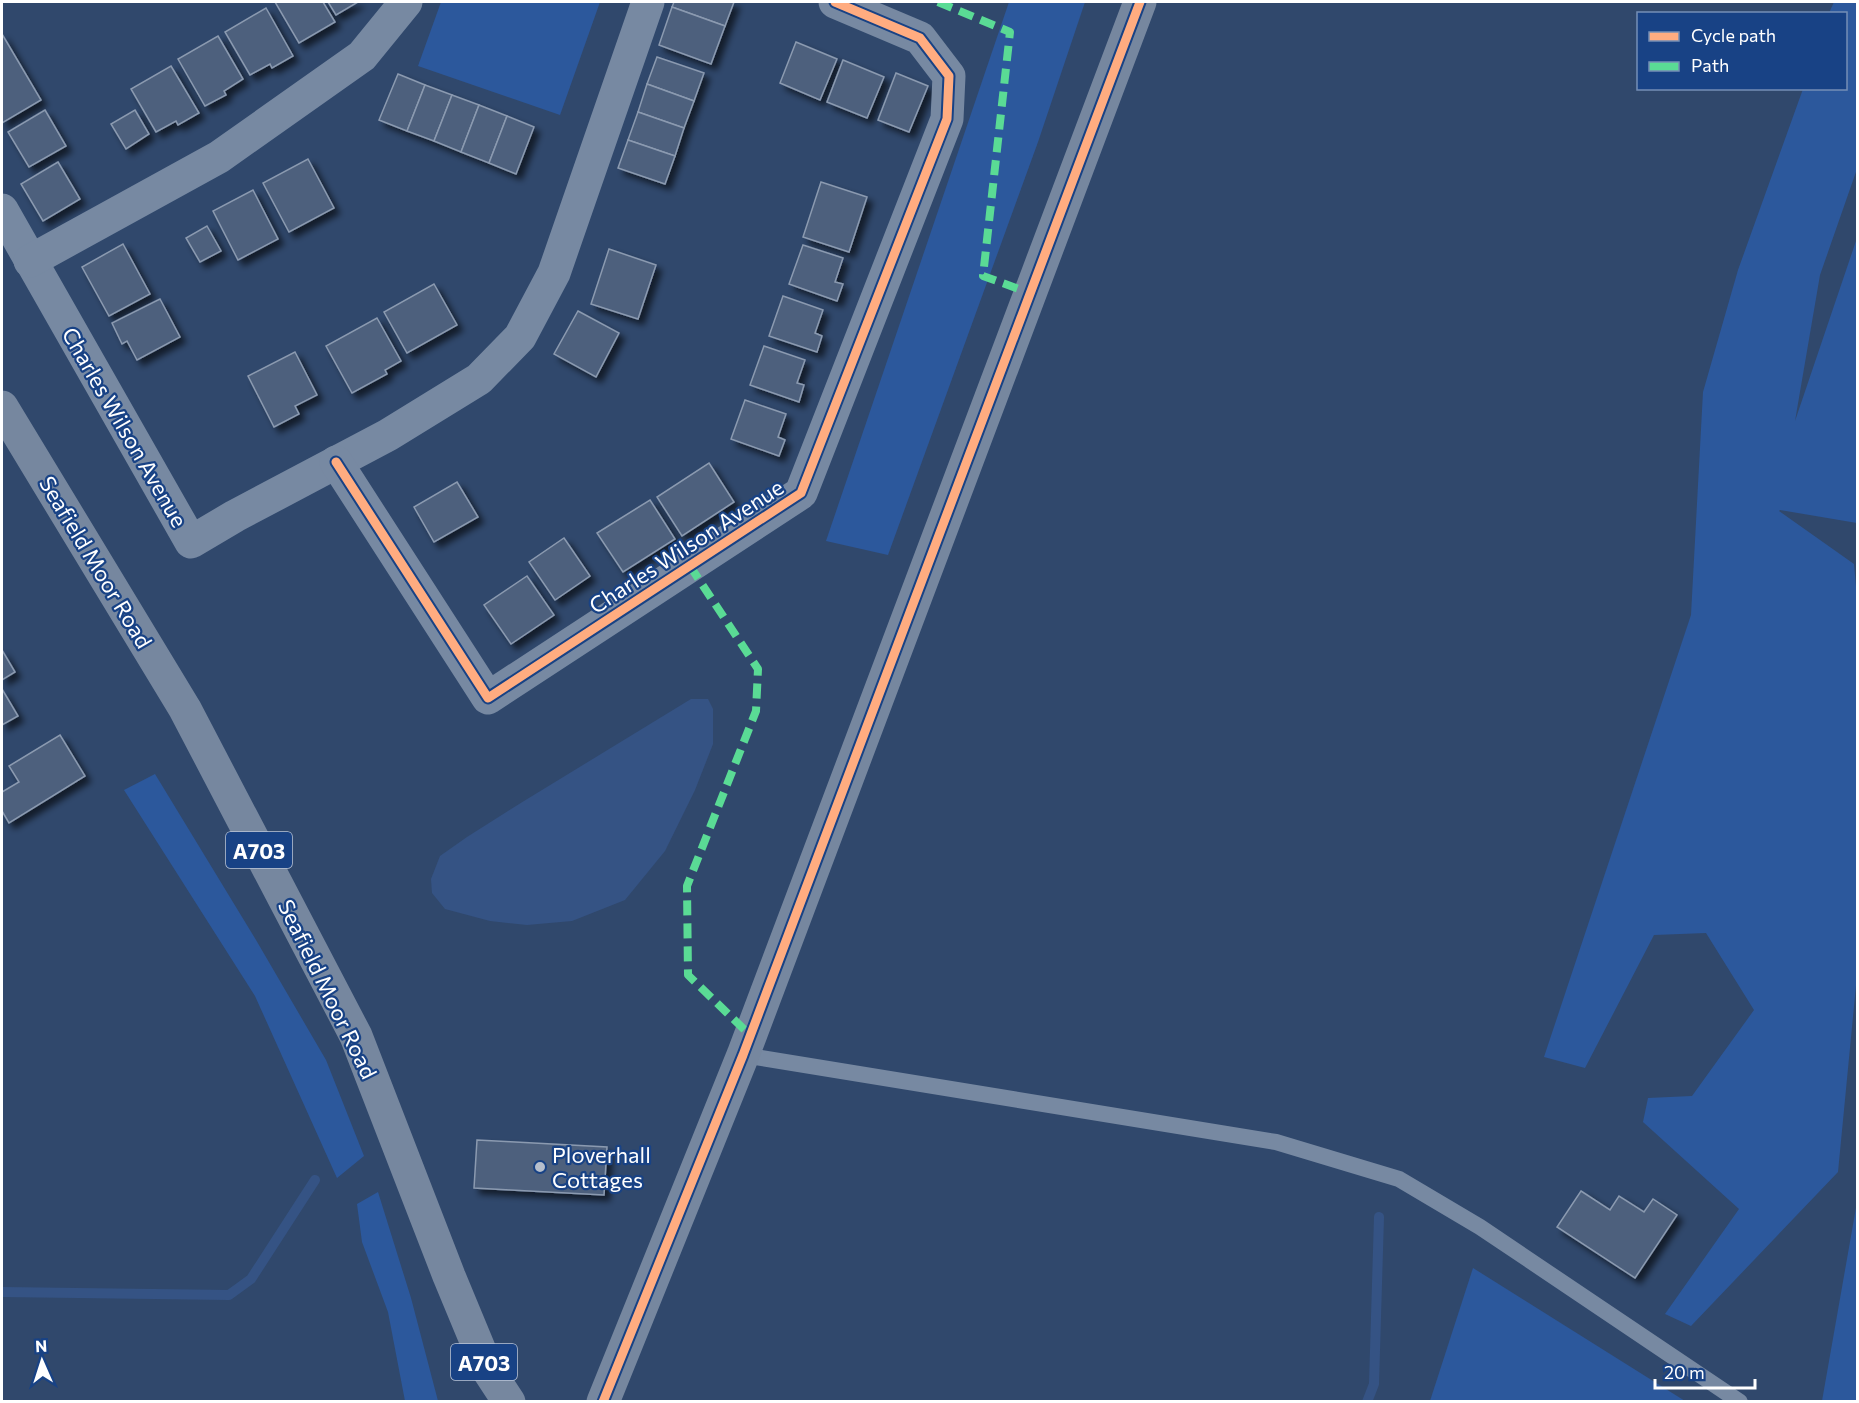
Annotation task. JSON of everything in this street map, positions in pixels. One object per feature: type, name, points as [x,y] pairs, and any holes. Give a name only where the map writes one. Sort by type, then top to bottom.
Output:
[{"type":"main road","points":[[603,1401],[742,1055],[1140,2]]},
{"type":"main road","name":"Seafield Moor Road","points":[[2,407],[185,709],[356,1036],[448,1276],[488,1370],[509,1401]]},
{"type":"street","points":[[30,261],[219,157],[362,56],[406,2]]},
{"type":"street","name":"Charles Wilson Avenue","points":[[2,210],[191,542],[235,516],[388,435],[479,379],[520,337],[554,273],[648,2]]},
{"type":"street","name":"Charles Wilson Avenue","points":[[336,462],[488,698],[801,493],[947,119],[948,76],[920,38],[835,2]]},
{"type":"lane","points":[[742,1055],[1276,1142],[1399,1179],[1480,1227],[1740,1401]]},
{"type":"shaded area","points":[[441,2],[600,2],[560,115],[418,66]]},
{"type":"shaded area","points":[[1009,2],[1085,2],[1038,142],[888,555],[826,541]]},
{"type":"shaded area","points":[[1834,2],[1857,2],[1857,169],[1820,275],[1795,421],[1857,238],[1857,523],[1779,511],[1854,564],[1857,598],[1858,965],[1838,1172],[1691,1326],[1665,1314],[1739,1209],[1643,1122],[1648,1098],[1692,1096],[1754,1010],[1706,933],[1654,935],[1585,1068],[1544,1057],[1691,615],[1703,392],[1738,270],[1803,90],[1847,90],[1847,12],[1829,12]]},
{"type":"shaded area","points":[[691,699],[708,699],[713,709],[713,744],[695,790],[665,851],[625,900],[572,921],[527,925],[490,921],[445,909],[432,893],[431,879],[440,856],[524,801]]},
{"type":"shaded area","points":[[155,774],[326,1060],[364,1156],[337,1178],[255,996],[124,790]]},
{"type":"shaded area","points":[[378,1192],[411,1298],[438,1401],[405,1401],[388,1312],[362,1242],[357,1204]]},
{"type":"shaded area","points":[[1857,1202],[1857,1401],[1822,1401]]},
{"type":"shaded area","points":[[1473,1268],[1685,1401],[1430,1401]]},
{"type":"building","points":[[275,2],[323,2],[335,22],[299,43]]},
{"type":"building","points":[[328,2],[358,2],[336,15]]},
{"type":"building","points":[[674,2],[734,2],[725,26],[672,7]]},
{"type":"building","points":[[672,7],[725,26],[711,64],[659,45]]},
{"type":"building","points":[[266,8],[293,56],[272,68],[270,64],[250,75],[225,32]]},
{"type":"building","points":[[2,34],[41,100],[2,123]]},
{"type":"building","points":[[218,36],[243,79],[224,91],[226,95],[205,106],[178,59]]},
{"type":"building","points":[[796,42],[837,59],[820,100],[780,83]]},
{"type":"building","points":[[657,57],[704,73],[694,101],[647,84]]},
{"type":"building","points":[[843,60],[884,77],[867,118],[827,102]]},
{"type":"building","points":[[171,66],[199,113],[178,125],[176,121],[156,132],[131,89]]},
{"type":"building","points":[[896,73],[928,86],[909,132],[878,120]]},
{"type":"building","points":[[398,74],[425,85],[407,131],[379,120]]},
{"type":"building","points":[[647,84],[694,101],[684,128],[638,112]]},
{"type":"building","points":[[425,85],[452,95],[434,141],[407,131]]},
{"type":"building","points":[[452,95],[479,105],[461,152],[434,141]]},
{"type":"building","points":[[479,105],[507,116],[489,163],[461,152]]},
{"type":"building","points":[[45,110],[66,146],[29,167],[8,132]]},
{"type":"building","points":[[135,110],[149,134],[126,149],[111,124]]},
{"type":"building","points":[[638,112],[684,128],[675,156],[628,140]]},
{"type":"building","points":[[507,116],[534,127],[516,174],[489,163]]},
{"type":"building","points":[[628,140],[675,156],[665,184],[618,168]]},
{"type":"building","points":[[308,159],[334,208],[289,232],[263,183]]},
{"type":"building","points":[[58,162],[80,199],[43,221],[21,184]]},
{"type":"building","points":[[821,182],[867,197],[849,252],[803,237]]},
{"type":"building","points":[[253,190],[278,239],[238,260],[213,211]]},
{"type":"building","points":[[207,226],[221,251],[200,262],[186,238]]},
{"type":"building","points":[[123,244],[150,294],[109,316],[82,267]]},
{"type":"building","points":[[803,245],[843,258],[835,282],[843,284],[837,301],[789,284]]},
{"type":"building","points":[[609,249],[656,265],[638,319],[591,304]]},
{"type":"building","points":[[434,284],[457,325],[407,353],[384,312]]},
{"type":"building","points":[[783,296],[823,310],[815,333],[822,336],[817,352],[769,336]]},
{"type":"building","points":[[160,299],[180,337],[137,360],[127,341],[122,344],[112,323]]},
{"type":"building","points":[[578,311],[619,333],[596,377],[554,354]]},
{"type":"building","points":[[377,318],[401,361],[385,370],[387,374],[352,393],[326,346]]},
{"type":"building","points":[[764,346],[805,360],[797,383],[804,385],[799,402],[750,385]]},
{"type":"building","points":[[295,352],[317,395],[295,406],[299,414],[274,427],[248,376]]},
{"type":"building","points":[[745,400],[786,414],[778,437],[785,440],[779,456],[731,439]]},
{"type":"building","points":[[709,463],[734,502],[682,536],[657,497]]},
{"type":"building","points":[[457,482],[478,517],[434,542],[414,507]]},
{"type":"building","points":[[650,500],[675,539],[623,572],[597,533]]},
{"type":"building","points":[[564,538],[590,576],[555,600],[529,562]]},
{"type":"building","points":[[527,576],[554,615],[511,644],[484,605]]},
{"type":"building","points":[[2,650],[15,672],[2,680]]},
{"type":"building","points":[[2,689],[18,716],[2,725]]},
{"type":"building","points":[[60,735],[85,776],[9,823],[2,811],[2,792],[19,782],[9,766]]},
{"type":"building","name":"Ploverhall Cottages","points":[[477,1140],[607,1147],[604,1195],[474,1188]]},
{"type":"building","points":[[1581,1191],[1610,1210],[1619,1196],[1644,1212],[1653,1199],[1677,1215],[1635,1278],[1557,1227]]},
{"type":"waterway","points":[[2,1292],[229,1295],[251,1279],[315,1180]]},
{"type":"waterway","points":[[1367,1402],[1374,1384],[1379,1217]]},
{"type":"marked path","points":[[938,2],[1010,32],[983,276],[1030,293]]},
{"type":"marked path","points":[[690,566],[758,669],[756,711],[687,886],[688,975],[750,1035]]},
{"type":"cycle path","points":[[336,462],[488,698],[801,493],[947,119],[949,76],[920,38],[835,2]]},
{"type":"cycle path","points":[[603,1402],[743,1055],[1140,2]]},
{"type":"place","name":"Ploverhall Cottages","points":[[540,1167]]}]
